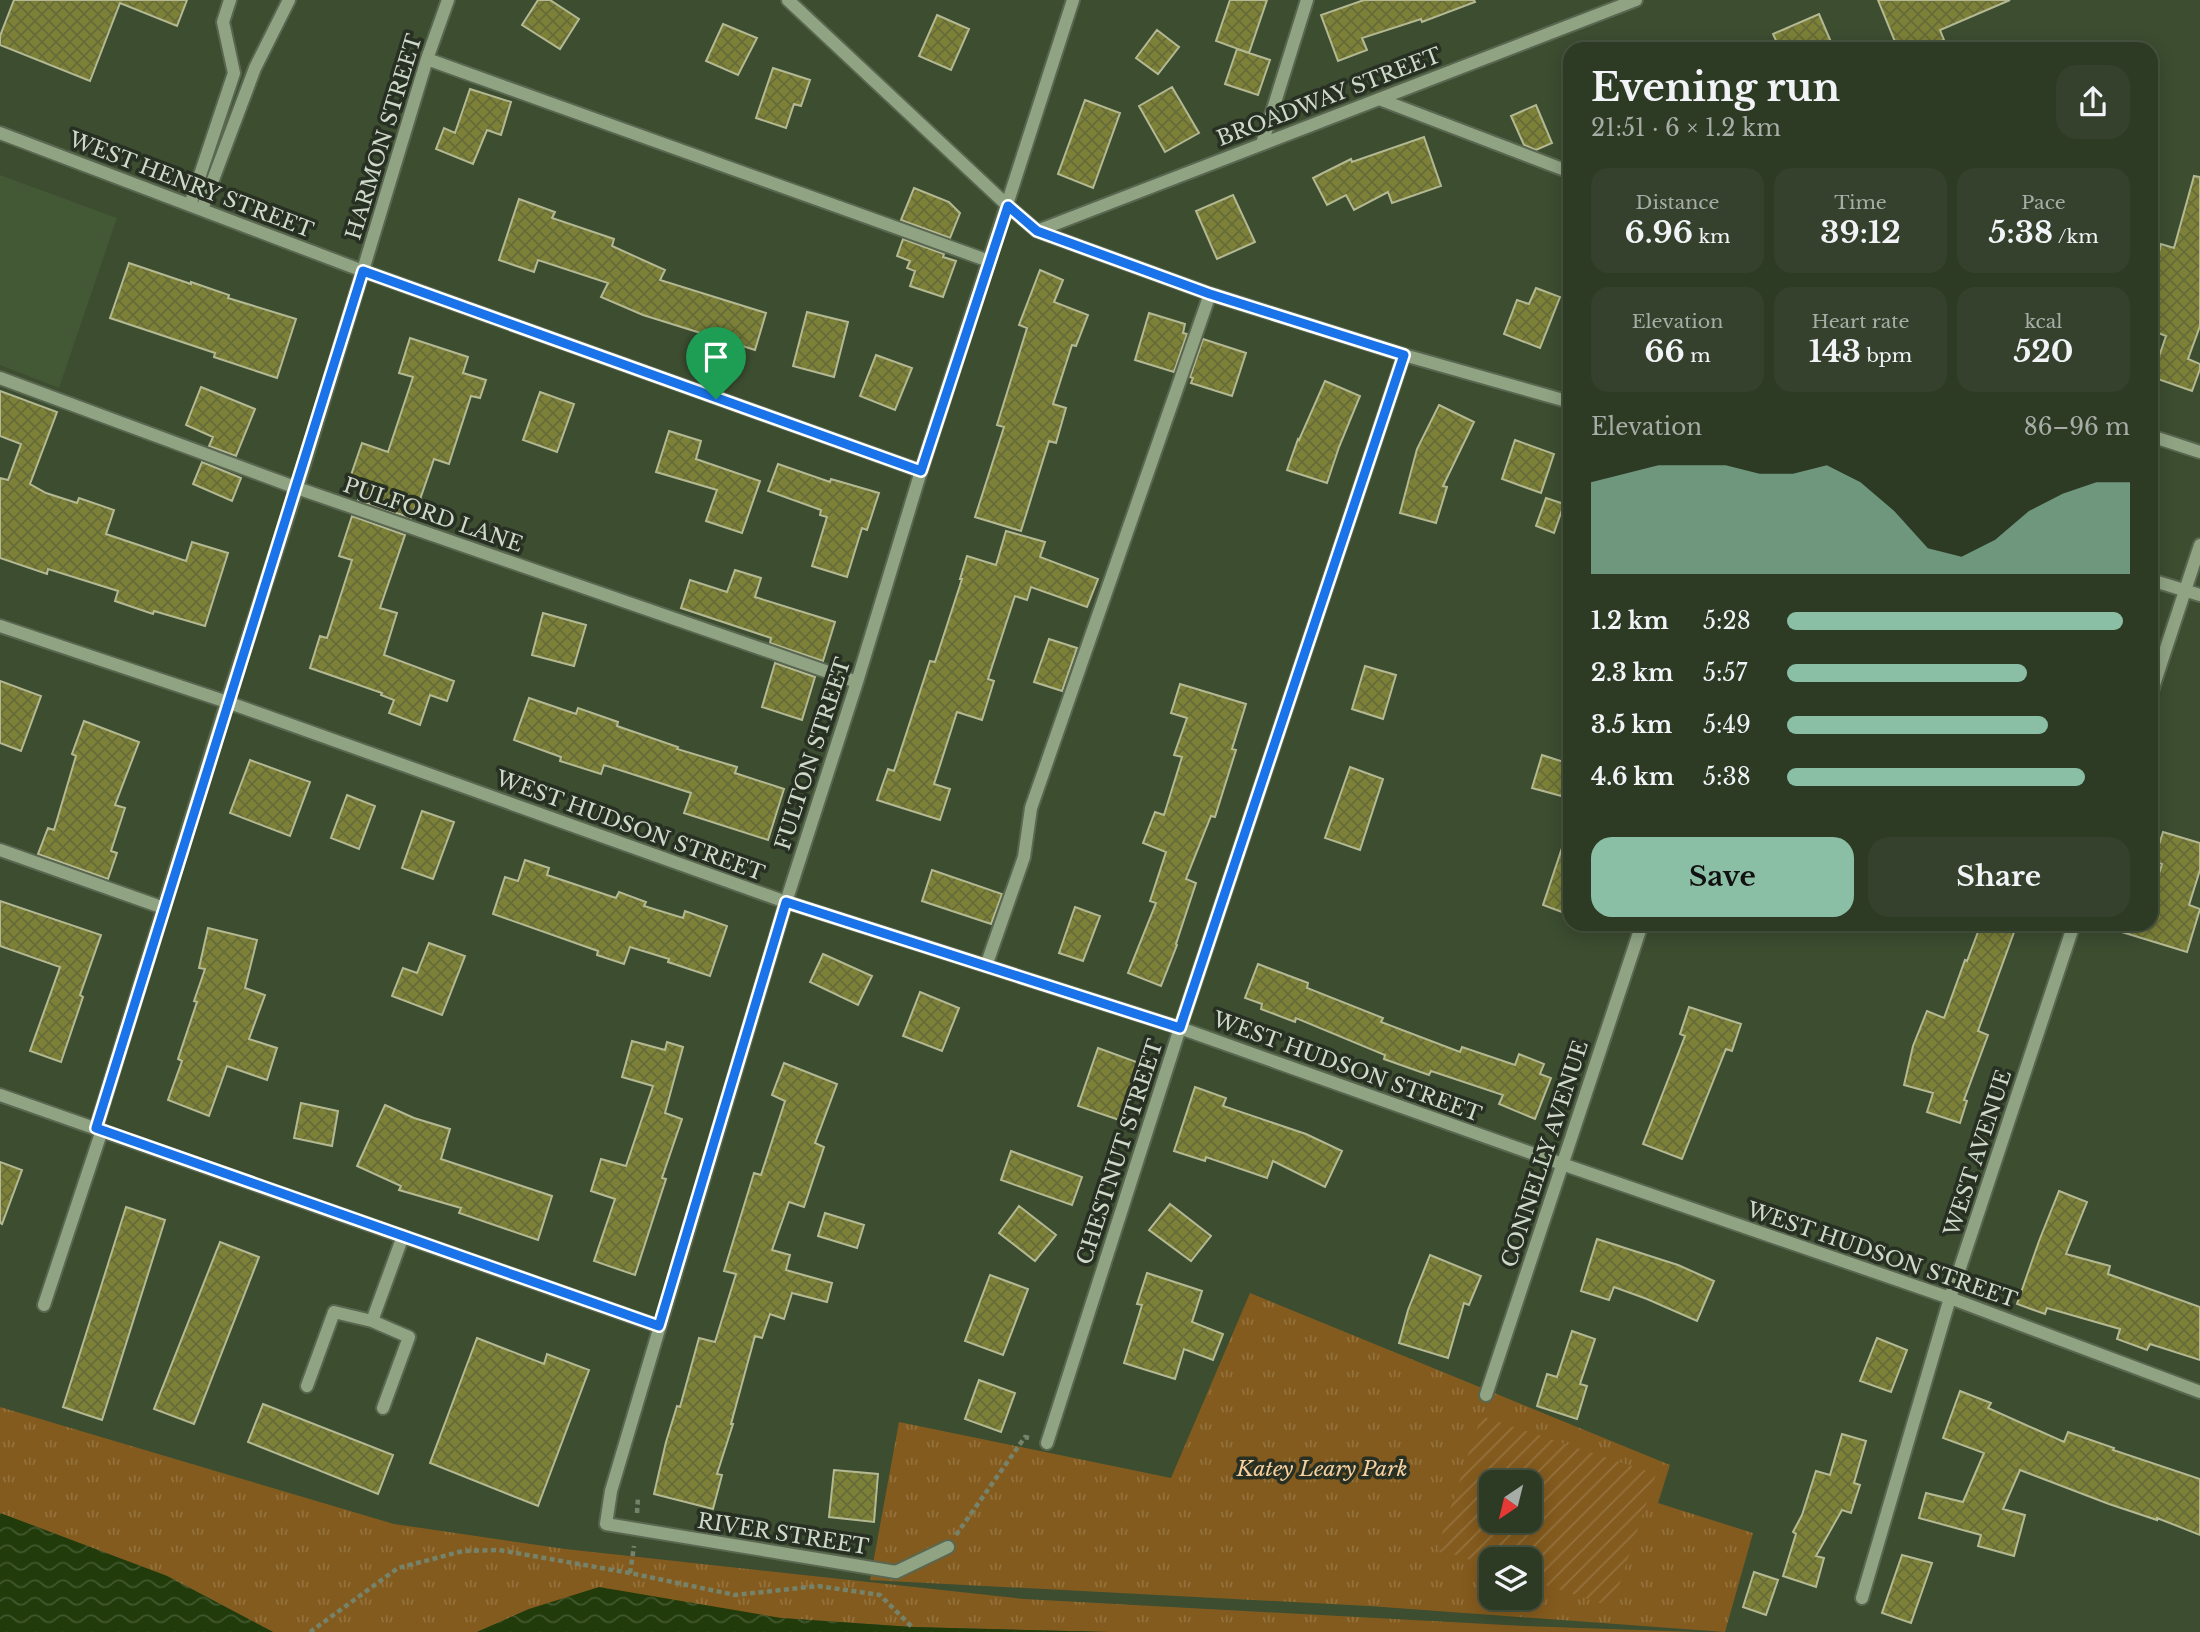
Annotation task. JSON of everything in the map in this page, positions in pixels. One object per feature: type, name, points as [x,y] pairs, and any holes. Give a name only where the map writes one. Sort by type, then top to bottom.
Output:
[{"type":"street","points":[[196,207],[234,73],[223,22],[230,0]]},
{"type":"street","points":[[196,207],[255,68],[289,0]]},
{"type":"street","name":"HARMON STREET","points":[[44,1305],[227,702],[296,488],[427,59],[448,0]]},
{"type":"street","points":[[788,0],[1037,231],[1210,294],[1404,355],[1563,400]]},
{"type":"street","name":"FULTON STREET","points":[[606,1524],[611,1491],[786,902],[1073,0]]},
{"type":"street","points":[[1262,144],[1307,0]]},
{"type":"street","name":"BROADWAY STREET","points":[[1037,231],[1636,0]]},
{"type":"street","points":[[427,59],[989,261]]},
{"type":"street","points":[[1379,99],[1563,169]]},
{"type":"street","name":"WEST HENRY STREET","points":[[0,133],[363,271],[921,471]]},
{"type":"street","points":[[986,966],[1024,857],[1031,808],[1210,294]]},
{"type":"street","name":"CHESTNUT STREET","points":[[1048,1443],[1180,1028],[1404,355]]},
{"type":"street","name":"PULFORD LANE","points":[[0,378],[296,488],[857,681]]},
{"type":"street","points":[[2158,438],[2200,452]]},
{"type":"street","points":[[2158,673],[2200,545]]},
{"type":"street","points":[[2158,582],[2200,596]]},
{"type":"street","name":"WEST HUDSON STREET","points":[[0,626],[227,702],[786,902],[1180,1028],[1950,1298],[2200,1392]]},
{"type":"street","points":[[0,850],[164,908]]},
{"type":"street","name":"CONNELLY AVENUE","points":[[1486,1395],[1640,931]]},
{"type":"street","name":"WEST AVENUE","points":[[1863,1598],[1950,1298],[2072,931]]},
{"type":"street","points":[[0,1095],[659,1326]]},
{"type":"street","points":[[372,1321],[403,1236]]},
{"type":"street","points":[[307,1386],[334,1312],[372,1321],[408,1337],[383,1408]]},
{"type":"street","name":"RIVER STREET","points":[[606,1524],[895,1572],[948,1547]]},
{"type":"path","points":[[948,1547],[1025,1437],[1048,1443]]},
{"type":"path","points":[[630,1573],[636,1529]]},
{"type":"path","points":[[310,1632],[398,1568],[463,1551],[499,1550],[735,1595],[818,1586],[880,1595],[912,1627]]},
{"type":"shaded area","points":[[0,175],[117,218],[59,388],[0,365]]},
{"type":"green space","name":"Katey Leary Park","points":[[1250,1293],[1670,1465],[1658,1503],[1753,1533],[1725,1632],[1369,1606],[870,1580],[899,1422],[1171,1478]]},
{"type":"green space","points":[[0,1407],[394,1524],[565,1549],[1024,1599],[1524,1626],[1697,1632],[1109,1632],[912,1627],[781,1618],[529,1609],[477,1632],[273,1632],[167,1576],[0,1513]]},
{"type":"green space","points":[[1481,1416],[1656,1474],[1612,1607],[1542,1584],[1542,1547],[1479,1547],[1479,1563],[1437,1549]]},
{"type":"water","points":[[0,1513],[167,1576],[273,1632],[0,1632]]},
{"type":"water","points":[[599,1587],[781,1618],[912,1627],[1109,1632],[477,1632],[529,1609]]},
{"type":"building","points":[[14,0],[187,0],[177,26],[120,3],[90,81],[0,45],[0,36]]},
{"type":"building","points":[[538,0],[550,0],[579,19],[560,49],[522,25]]},
{"type":"building","points":[[1230,0],[1267,0],[1249,53],[1216,41]]},
{"type":"building","points":[[1364,0],[1475,2],[1422,22],[1421,19],[1362,38],[1367,50],[1338,61],[1321,15]]},
{"type":"building","points":[[1878,0],[2010,0],[1940,30],[1944,40],[1939,42],[1895,42]]},
{"type":"building","points":[[1819,14],[1831,42],[1777,42],[1773,34]]},
{"type":"building","points":[[937,15],[969,29],[951,70],[919,56]]},
{"type":"building","points":[[723,24],[757,38],[738,75],[706,61]]},
{"type":"building","points":[[1157,30],[1179,47],[1158,74],[1136,58]]},
{"type":"building","points":[[1237,49],[1270,60],[1258,95],[1225,84]]},
{"type":"building","points":[[773,68],[810,80],[801,106],[794,104],[786,128],[756,118]]},
{"type":"building","points":[[1172,87],[1199,133],[1165,152],[1139,106]]},
{"type":"building","points":[[470,89],[511,102],[501,135],[487,130],[473,164],[436,149],[444,128],[455,133]]},
{"type":"building","points":[[1085,100],[1120,113],[1093,188],[1058,174]]},
{"type":"building","points":[[1536,105],[1552,143],[1536,150],[1524,145],[1511,116]]},
{"type":"building","points":[[1424,137],[1441,186],[1392,203],[1388,192],[1354,210],[1346,195],[1327,205],[1313,178],[1351,159],[1352,162]]},
{"type":"building","points":[[2194,176],[2200,177],[2200,326],[2188,359],[2200,364],[2200,369],[2192,391],[2158,379],[2158,359],[2166,336],[2158,333],[2158,256],[2161,244],[2174,248]]},
{"type":"building","points":[[914,188],[949,202],[960,213],[950,238],[901,220]]},
{"type":"building","points":[[1233,195],[1255,242],[1217,259],[1196,211]]},
{"type":"building","points":[[519,199],[555,212],[552,218],[614,239],[612,246],[665,270],[660,280],[766,313],[755,350],[643,315],[601,297],[608,283],[538,260],[534,272],[499,260]]},
{"type":"building","points":[[903,239],[956,261],[943,297],[910,286],[915,271],[907,268],[910,261],[897,256]]},
{"type":"building","points":[[129,263],[296,319],[277,378],[214,357],[215,353],[110,318]]},
{"type":"building","points":[[1040,270],[1063,280],[1054,302],[1088,315],[1076,346],[1072,345],[1053,404],[1066,408],[1056,443],[1049,441],[1021,531],[975,517],[1004,427],[997,425],[1027,328],[1019,325]]},
{"type":"building","points":[[1536,288],[1560,297],[1540,348],[1504,334],[1517,300],[1529,304]]},
{"type":"building","points":[[807,312],[848,322],[834,377],[793,366]]},
{"type":"building","points":[[1149,313],[1185,324],[1183,333],[1187,334],[1174,372],[1135,360]]},
{"type":"building","points":[[410,338],[468,357],[463,373],[486,380],[480,398],[471,396],[449,464],[434,459],[411,518],[358,500],[362,489],[348,484],[362,443],[388,452],[413,377],[399,373]]},
{"type":"building","points":[[1203,339],[1246,353],[1232,396],[1191,383],[1193,378],[1190,377]]},
{"type":"building","points":[[876,355],[912,368],[895,410],[860,396]]},
{"type":"building","points":[[1325,381],[1360,396],[1327,483],[1287,470]]},
{"type":"building","points":[[201,387],[255,409],[236,456],[209,446],[213,437],[186,425]]},
{"type":"building","points":[[0,391],[57,412],[30,484],[46,493],[77,503],[79,498],[114,510],[106,534],[186,561],[192,542],[228,553],[205,626],[154,611],[153,614],[115,601],[118,591],[48,569],[47,574],[0,558],[0,478],[8,480],[21,444],[0,436]]},
{"type":"building","points":[[540,392],[574,404],[557,452],[523,440]]},
{"type":"building","points":[[1439,405],[1474,422],[1443,486],[1447,487],[1436,523],[1400,513],[1417,449]]},
{"type":"building","points":[[669,431],[701,441],[696,459],[760,481],[742,533],[706,521],[717,490],[656,472]]},
{"type":"building","points":[[1515,440],[1554,454],[1541,493],[1502,479]]},
{"type":"building","points":[[202,462],[241,478],[232,501],[193,484]]},
{"type":"building","points":[[778,464],[830,482],[831,479],[879,493],[867,530],[862,528],[847,577],[812,566],[827,517],[820,515],[821,510],[768,491]]},
{"type":"building","points":[[1546,498],[1563,504],[1554,533],[1536,526]]},
{"type":"building","points":[[352,516],[405,535],[380,608],[397,613],[384,655],[454,681],[447,701],[430,695],[420,725],[389,713],[394,700],[381,695],[382,693],[310,668],[320,636],[327,638],[352,560],[339,556]]},
{"type":"building","points":[[1006,531],[1045,542],[1040,557],[1098,579],[1087,607],[1031,587],[1027,600],[1015,596],[988,679],[994,681],[982,720],[957,712],[934,784],[950,789],[940,820],[877,800],[888,769],[894,771],[930,661],[935,662],[967,556],[996,565]]},
{"type":"building","points":[[735,570],[761,578],[755,597],[835,622],[823,661],[770,643],[771,638],[681,608],[690,580],[727,592]]},
{"type":"building","points":[[543,613],[586,625],[574,666],[532,655]]},
{"type":"building","points":[[1049,639],[1077,648],[1062,691],[1034,682]]},
{"type":"building","points":[[775,663],[815,677],[802,720],[762,707]]},
{"type":"building","points":[[1365,666],[1396,675],[1383,719],[1352,709]]},
{"type":"building","points":[[0,681],[41,696],[21,751],[0,743]]},
{"type":"building","points":[[1180,684],[1246,704],[1232,749],[1236,750],[1215,817],[1211,816],[1186,879],[1196,883],[1161,986],[1128,973],[1156,903],[1150,901],[1166,852],[1143,843],[1155,812],[1164,815],[1182,757],[1174,755],[1187,718],[1171,713]]},
{"type":"building","points":[[529,698],[576,714],[578,708],[618,722],[617,726],[678,747],[677,749],[737,767],[735,773],[784,789],[768,840],[684,813],[691,793],[604,765],[601,774],[560,761],[561,757],[514,740]]},
{"type":"building","points":[[84,721],[139,742],[115,805],[125,808],[111,851],[117,853],[108,879],[38,854],[48,828],[54,830],[76,756],[72,754]]},
{"type":"building","points":[[1542,755],[1563,762],[1563,796],[1532,788]]},
{"type":"building","points":[[250,760],[310,782],[290,836],[230,813]]},
{"type":"building","points":[[1350,767],[1383,779],[1360,850],[1325,838]]},
{"type":"building","points":[[347,795],[375,806],[359,849],[331,838]]},
{"type":"building","points":[[422,811],[454,822],[433,879],[402,868]]},
{"type":"building","points":[[2163,832],[2200,843],[2200,870],[2189,905],[2200,909],[2187,952],[2119,931],[2158,931],[2158,877],[2162,864],[2158,862],[2158,848]]},
{"type":"building","points":[[1563,845],[1563,912],[1543,905]]},
{"type":"building","points":[[525,860],[549,868],[547,875],[616,898],[619,892],[646,902],[644,906],[683,918],[685,911],[727,926],[710,976],[630,947],[624,964],[597,955],[598,951],[493,914],[505,877],[518,881]]},
{"type":"building","points":[[932,870],[1002,894],[991,924],[922,901]]},
{"type":"building","points":[[0,901],[101,935],[61,1062],[30,1051],[60,967],[0,946]]},
{"type":"building","points":[[1075,907],[1100,916],[1083,961],[1059,953]]},
{"type":"building","points":[[208,928],[257,940],[245,988],[265,995],[249,1039],[277,1048],[267,1080],[227,1066],[209,1116],[168,1100],[182,1061],[178,1059],[205,969],[199,968]]},
{"type":"building","points":[[1978,931],[2014,931],[1978,1031],[1988,1035],[1964,1100],[1967,1101],[1960,1123],[1927,1112],[1933,1093],[1904,1085],[1913,1046],[1927,1011],[1944,1018],[1965,960],[1967,961]]},
{"type":"building","points":[[429,943],[465,956],[442,1015],[392,996],[403,968],[417,973]]},
{"type":"building","points":[[823,954],[872,976],[858,1005],[810,982]]},
{"type":"building","points":[[1258,964],[1308,983],[1307,988],[1383,1018],[1381,1022],[1460,1052],[1462,1047],[1515,1065],[1519,1054],[1544,1064],[1540,1074],[1551,1078],[1535,1119],[1499,1104],[1503,1095],[1431,1071],[1429,1075],[1384,1059],[1385,1055],[1296,1018],[1295,1022],[1261,1009],[1262,1004],[1245,998]]},
{"type":"building","points":[[920,992],[959,1008],[942,1051],[903,1036]]},
{"type":"building","points":[[1689,1007],[1741,1024],[1732,1051],[1726,1049],[1682,1159],[1643,1144],[1685,1036],[1680,1034]]},
{"type":"building","points":[[632,1041],[665,1050],[667,1042],[683,1047],[665,1113],[682,1119],[662,1178],[666,1179],[635,1275],[594,1261],[615,1199],[591,1191],[601,1159],[626,1166],[653,1086],[622,1077]]},
{"type":"building","points":[[1098,1048],[1142,1064],[1122,1121],[1078,1106]]},
{"type":"building","points":[[784,1063],[837,1084],[815,1143],[824,1147],[804,1207],[789,1202],[772,1250],[790,1255],[786,1270],[832,1283],[827,1302],[792,1293],[784,1319],[770,1314],[762,1338],[755,1336],[733,1424],[717,1474],[722,1475],[713,1509],[654,1494],[666,1442],[677,1406],[680,1407],[699,1338],[715,1342],[736,1274],[724,1271],[754,1173],[761,1175],[785,1101],[772,1095]]},
{"type":"building","points":[[1195,1087],[1226,1098],[1223,1106],[1306,1134],[1342,1151],[1325,1187],[1273,1161],[1267,1178],[1206,1157],[1205,1161],[1174,1151]]},
{"type":"building","points":[[301,1103],[338,1111],[332,1146],[294,1138]]},
{"type":"building","points":[[385,1105],[414,1118],[450,1129],[441,1159],[552,1196],[538,1240],[459,1213],[461,1208],[399,1190],[401,1186],[357,1166]]},
{"type":"building","points":[[1011,1151],[1082,1177],[1072,1205],[1001,1180]]},
{"type":"building","points":[[0,1162],[22,1170],[2,1224],[0,1223]]},
{"type":"building","points":[[2059,1191],[2087,1202],[2066,1254],[2110,1266],[2108,1274],[2200,1307],[2200,1360],[2150,1344],[2147,1350],[2117,1339],[2120,1329],[2047,1308],[2045,1314],[2017,1304]]},
{"type":"building","points":[[1170,1204],[1211,1236],[1191,1261],[1149,1230]]},
{"type":"building","points":[[1019,1206],[1056,1235],[1035,1261],[999,1233]]},
{"type":"building","points":[[126,1207],[165,1220],[102,1420],[63,1407]]},
{"type":"building","points":[[825,1213],[864,1225],[857,1248],[818,1236]]},
{"type":"building","points":[[1597,1239],[1678,1265],[1714,1281],[1697,1321],[1614,1287],[1609,1300],[1581,1291]]},
{"type":"building","points":[[220,1242],[259,1257],[194,1424],[154,1409]]},
{"type":"building","points":[[1430,1255],[1481,1276],[1469,1305],[1464,1303],[1448,1358],[1399,1343],[1408,1310]]},
{"type":"building","points":[[1147,1273],[1202,1291],[1192,1322],[1223,1334],[1213,1360],[1184,1349],[1175,1379],[1124,1363],[1142,1305],[1137,1304]]},
{"type":"building","points":[[990,1275],[1028,1289],[1003,1355],[965,1341]]},
{"type":"building","points":[[1572,1331],[1595,1339],[1580,1384],[1587,1386],[1577,1419],[1537,1406],[1547,1374],[1557,1377]]},
{"type":"building","points":[[477,1338],[544,1364],[547,1354],[589,1370],[538,1506],[430,1463]]},
{"type":"building","points":[[1877,1338],[1907,1350],[1891,1392],[1860,1381]]},
{"type":"building","points":[[979,1380],[1015,1393],[1001,1432],[965,1419]]},
{"type":"building","points":[[1960,1391],[1991,1403],[1988,1408],[2064,1442],[2068,1432],[2200,1479],[2200,1535],[2020,1470],[2003,1509],[2025,1515],[2014,1556],[1978,1546],[1981,1535],[1919,1518],[1926,1493],[1963,1502],[1984,1453],[1943,1438]]},
{"type":"building","points":[[263,1404],[393,1455],[378,1494],[248,1442]]},
{"type":"building","points":[[1842,1434],[1866,1441],[1854,1483],[1860,1485],[1851,1513],[1842,1510],[1816,1556],[1824,1558],[1816,1587],[1783,1576],[1796,1534],[1793,1532],[1802,1515],[1816,1471],[1830,1475]]},
{"type":"building","points":[[834,1470],[878,1474],[874,1522],[829,1517]]},
{"type":"building","points":[[1902,1555],[1932,1563],[1911,1623],[1882,1613]]},
{"type":"building","points":[[1754,1572],[1778,1580],[1766,1615],[1743,1607]]},
{"type":"route","points":[[1008,206],[1037,231],[1210,294],[1404,355],[1180,1028],[786,902],[659,1326],[96,1128],[363,271],[716,399],[921,471],[1008,206]]}]
